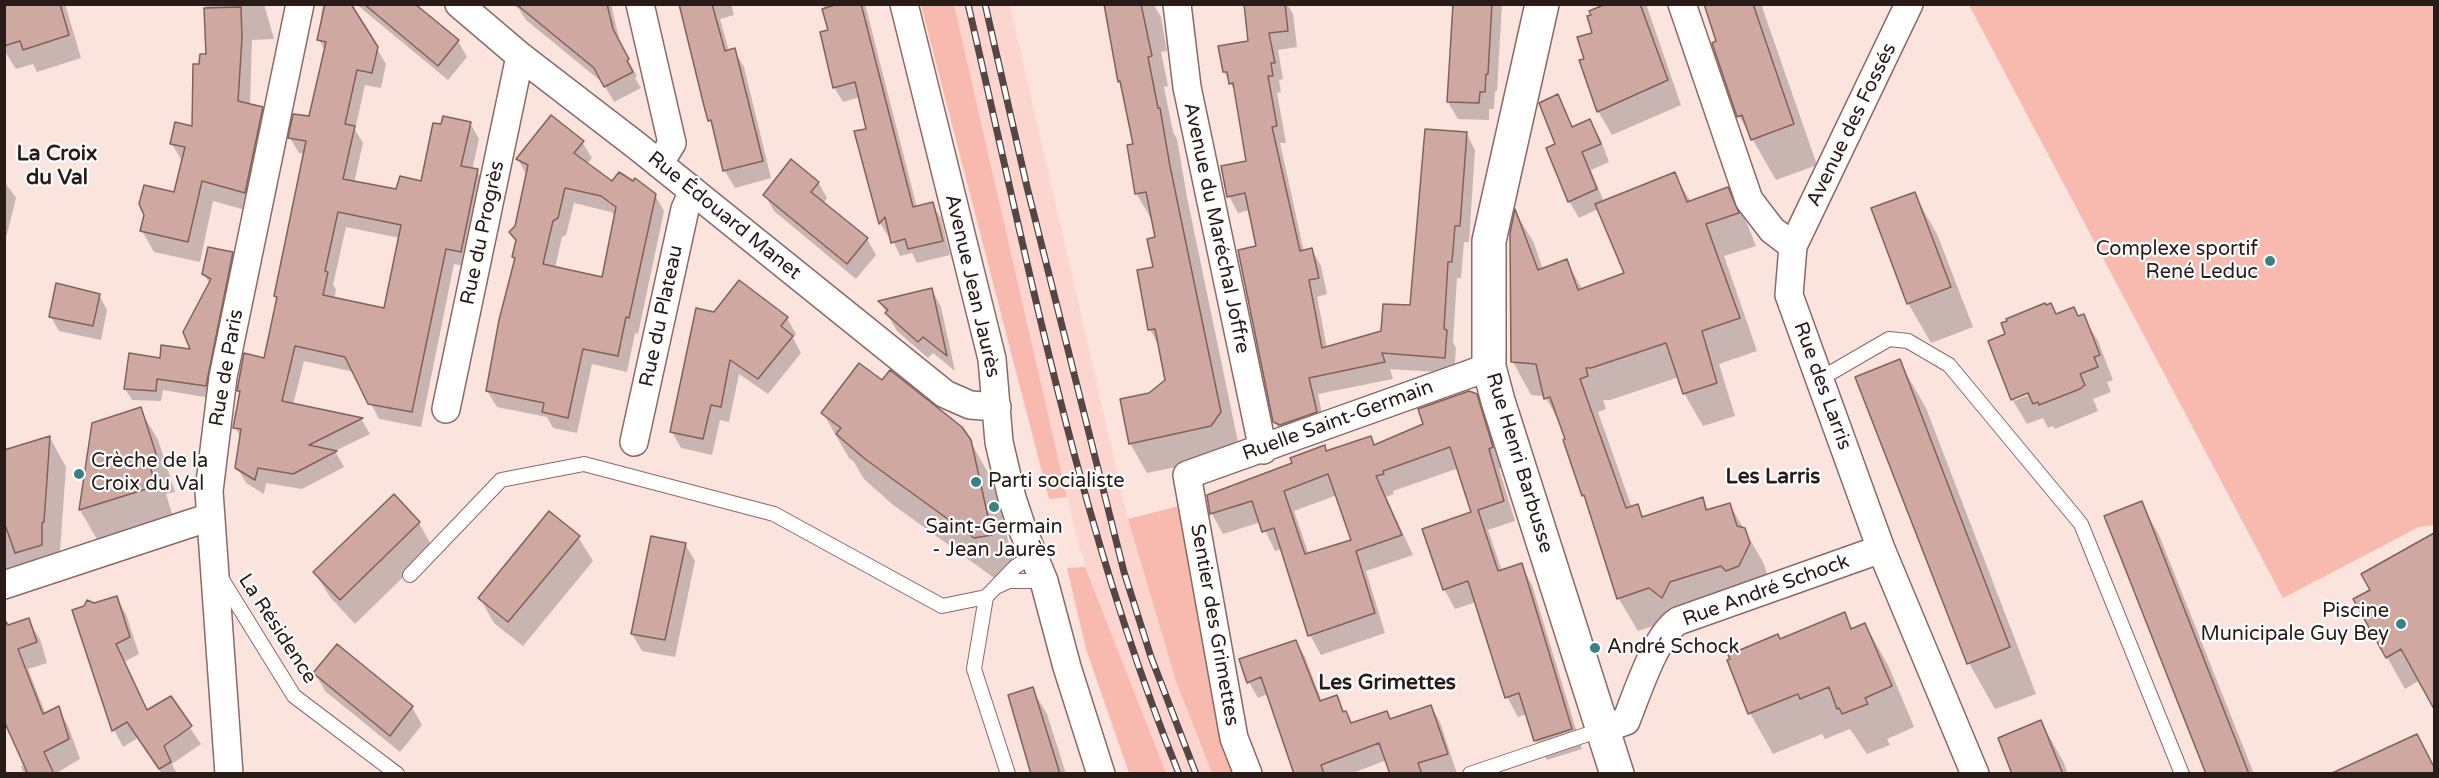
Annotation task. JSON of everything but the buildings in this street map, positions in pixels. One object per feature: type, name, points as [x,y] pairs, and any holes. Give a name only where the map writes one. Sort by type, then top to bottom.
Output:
[{"type":"street","name":"Rue de Paris","points":[[229,774],[209,490],[223,377],[300,4]]},
{"type":"street","name":"Rue Édouard Manet","points":[[459,4],[520,56],[693,191],[945,394],[970,405],[997,407]]},
{"type":"street","points":[[640,4],[672,143],[659,164]]},
{"type":"street","name":"Avenue Jean Jaurès","points":[[904,4],[992,359],[999,442],[1012,498],[1044,581],[1067,667],[1101,774]]},
{"type":"street","name":"Avenue du Maréchal Joffre","points":[[1177,4],[1187,87],[1263,450]]},
{"type":"street","name":"Rue Henri Barbusse","points":[[1542,4],[1489,240],[1489,366],[1498,401],[1617,774]]},
{"type":"street","points":[[1682,4],[1749,200],[1772,230],[1793,246]]},
{"type":"street","name":"Avenue des Fossés","points":[[1793,246],[1910,4]]},
{"type":"street","name":"Rue du Progrès","points":[[446,409],[520,56]]},
{"type":"street","name":"Rue du Plateau","points":[[634,442],[686,209],[693,191]]},
{"type":"street","name":"Rue des Larris","points":[[1793,246],[1789,295],[1881,549],[1975,774]]},
{"type":"street","name":"Ruelle Saint-Germain","points":[[1187,476],[1489,366]]},
{"type":"street","name":"Sentier des Grimettes","points":[[1187,476],[1234,738],[1248,774]]},
{"type":"street","points":[[4,585],[210,517]]},
{"type":"street","name":"Rue André Schock","points":[[1603,729],[1626,721],[1660,640],[1669,627],[1678,621],[1881,549]]},
{"type":"lane","points":[[1820,379],[1889,339],[1908,340],[1949,365],[2081,524],[2182,774]]},
{"type":"lane","points":[[410,575],[501,480],[584,464],[774,514],[942,606],[989,593],[1009,581],[1044,581]]},
{"type":"lane","points":[[1008,774],[974,669],[989,593],[1015,567],[1033,555]]},
{"type":"lane","name":"La Résidence","points":[[214,566],[294,696],[397,774]]},
{"type":"lane","points":[[1470,774],[1603,729]]},
{"type":"shaded area","points":[[921,5],[954,5],[1067,497],[1049,499]]},
{"type":"shaded area","points":[[950,5],[1010,5],[1128,519],[1193,699],[1223,773],[1151,773],[1132,728],[1076,534]]},
{"type":"shaded area","name":"Complexe sportif René Leduc","points":[[1969,5],[2434,5],[2434,525],[2419,527],[2283,598]]},
{"type":"shaded area","points":[[1183,505],[1239,773],[1212,773],[1176,681],[1128,519]]},
{"type":"shaded area","points":[[1085,567],[1166,773],[1129,773],[1086,649],[1067,568]]},
{"type":"railway","points":[[968,4],[1058,394],[1084,490],[1112,586],[1179,774]]},
{"type":"railway","points":[[985,4],[1027,187],[1124,572],[1151,657],[1196,774]]},
{"type":"place","name":"Complexe sportif René Leduc","points":[[2270,261]]},
{"type":"place","name":"Crèche de la Croix du Val","points":[[79,474]]},
{"type":"place","name":"Parti socialiste","points":[[976,482]]},
{"type":"place","name":"Saint-Germain - Jean Jaurès","points":[[994,507]]},
{"type":"place","name":"Piscine Municipale Guy Bey","points":[[2401,624]]},
{"type":"place","name":"André Schock","points":[[1595,648]]},
{"type":"district","name":"La Croix du Val","points":[[57,166]]},
{"type":"district","name":"Les Larris","points":[[1773,477]]},
{"type":"district","name":"Les Grimettes","points":[[1387,683]]}]
